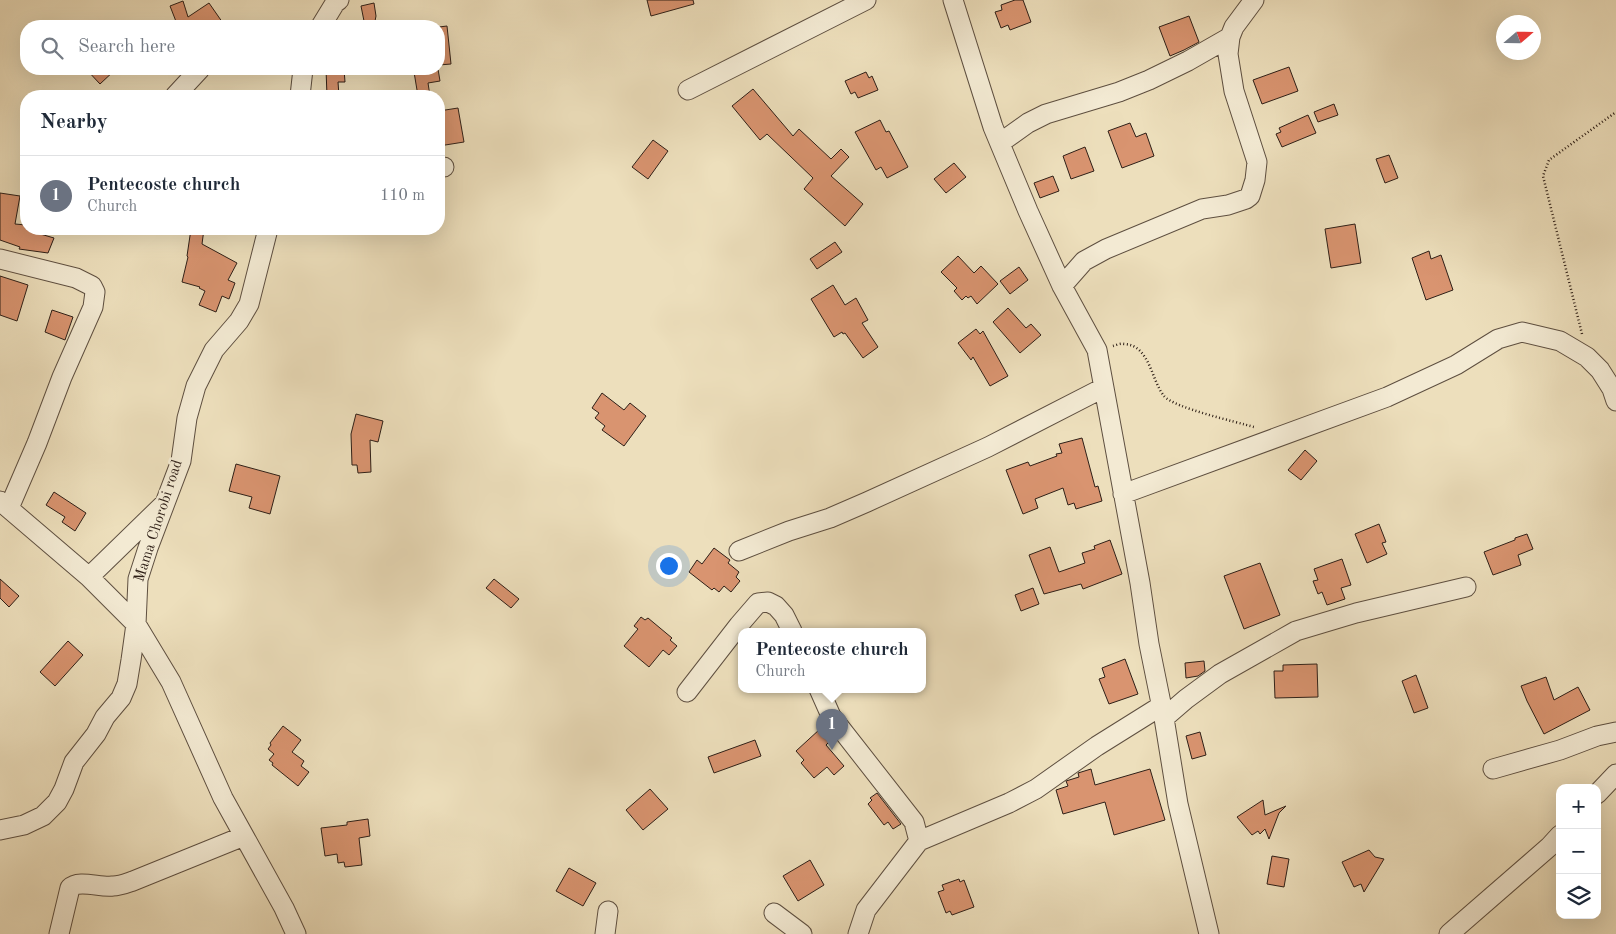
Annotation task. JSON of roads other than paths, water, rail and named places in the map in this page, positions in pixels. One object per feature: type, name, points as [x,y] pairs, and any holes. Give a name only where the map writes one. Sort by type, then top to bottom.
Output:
[{"type":"street","points":[[325,20],[335,3],[339,0]]},
{"type":"street","points":[[688,90],[866,0]]},
{"type":"street","points":[[953,0],[993,127],[1062,286],[1097,350],[1178,804],[1209,934]]},
{"type":"street","points":[[1062,286],[1084,262],[1106,249],[1202,209],[1228,205],[1250,196],[1256,180],[1257,162],[1234,91],[1228,54],[1230,37],[1234,27],[1254,0]]},
{"type":"street","points":[[1000,143],[1028,123],[1046,114],[1119,92],[1149,80],[1188,61],[1230,37]]},
{"type":"street","points":[[181,90],[194,75]]},
{"type":"street","points":[[301,90],[302,75]]},
{"type":"street","name":"Mama Chorobi road","points":[[0,830],[24,825],[43,816],[57,802],[74,762],[122,698],[129,671],[136,624],[138,578],[181,461],[187,418],[196,386],[214,350],[239,321],[249,304],[266,235]]},
{"type":"street","points":[[0,259],[76,278],[92,286],[95,292],[93,307],[62,377],[37,443],[5,505],[89,577],[136,624],[171,682],[223,798],[284,908],[296,934]]},
{"type":"street","points":[[1123,494],[1387,397],[1456,365],[1498,339],[1522,332],[1560,342],[1587,357],[1600,370],[1612,389],[1616,400]]},
{"type":"street","points":[[739,551],[788,531],[838,515],[988,447],[1103,388]]},
{"type":"street","points":[[89,577],[166,502]]},
{"type":"street","points":[[858,934],[866,910],[919,840],[1009,803],[1036,789],[1097,746],[1186,699],[1220,674],[1296,631],[1356,613],[1466,587]]},
{"type":"street","points":[[687,692],[739,625],[758,604],[768,602],[776,606],[784,615],[790,628]]},
{"type":"street","points":[[821,693],[831,716],[914,822],[919,840]]},
{"type":"street","points":[[1493,769],[1560,750],[1597,736],[1616,732]]},
{"type":"street","points":[[1601,790],[1616,774]]},
{"type":"street","points":[[59,934],[70,888],[74,884],[79,883],[101,887],[116,886],[133,881],[244,836]]},
{"type":"street","points":[[1449,934],[1556,839]]},
{"type":"street","points":[[604,934],[608,911]]},
{"type":"street","points":[[774,913],[802,934]]},
{"type":"place","name":"Pentecoste church","points":[[832,750]]}]
